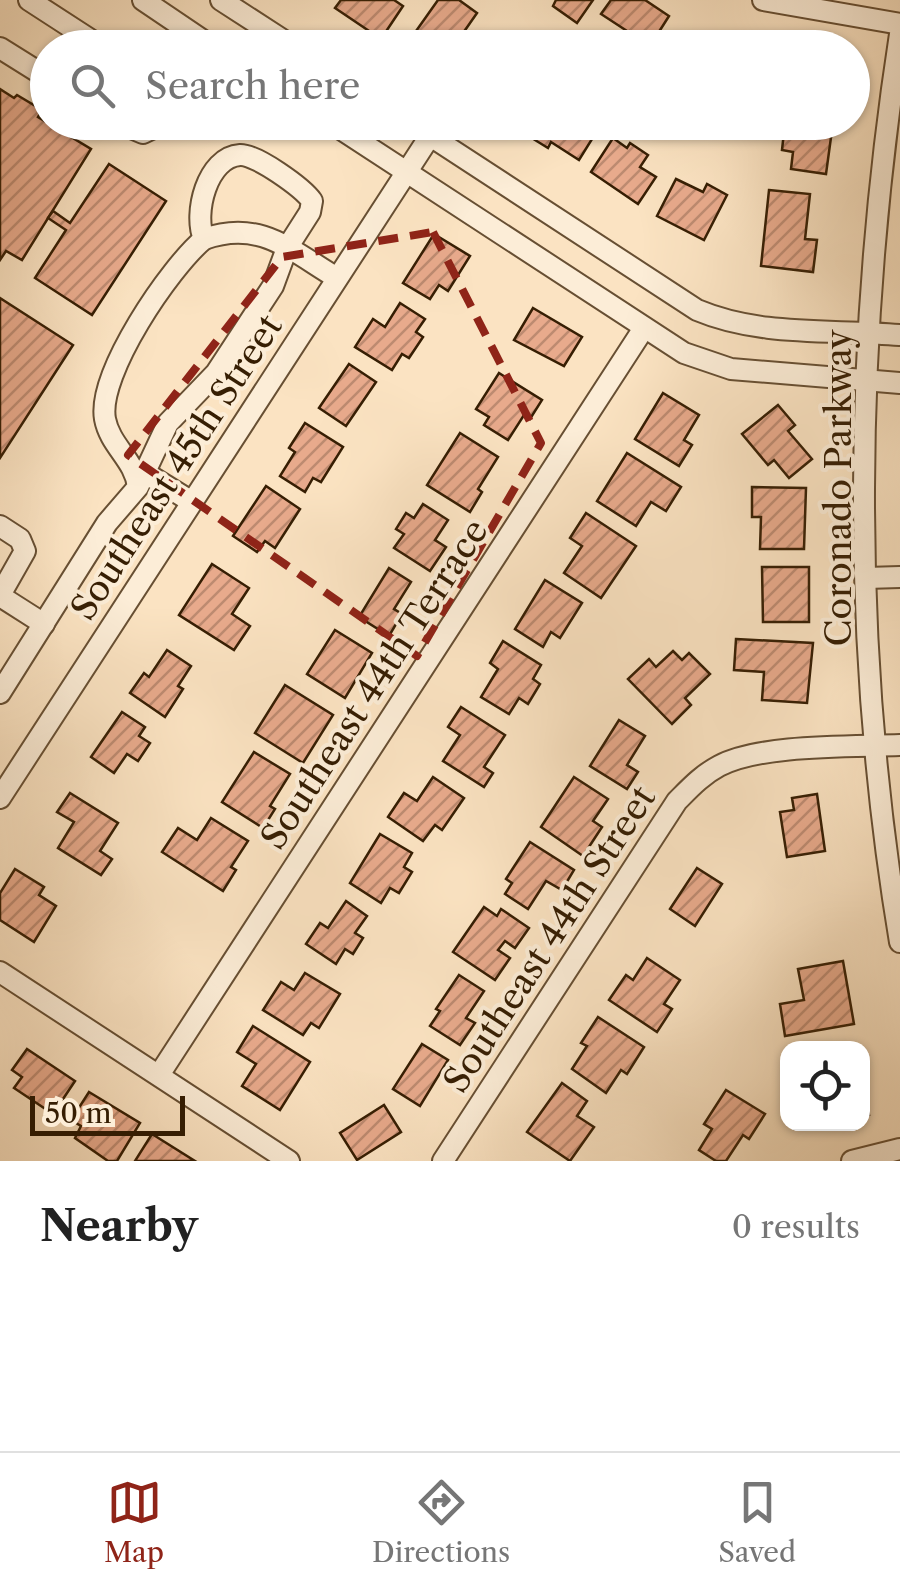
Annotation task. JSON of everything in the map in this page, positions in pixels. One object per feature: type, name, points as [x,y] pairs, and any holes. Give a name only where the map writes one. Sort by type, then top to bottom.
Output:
[{"type":"street","points":[[29,0],[75,30]]},
{"type":"street","points":[[143,0],[187,30]]},
{"type":"street","points":[[221,0],[267,30]]},
{"type":"street","points":[[763,0],[900,24]]},
{"type":"street","name":"Coronado Parkway","points":[[900,34],[890,192],[868,332],[866,379],[866,578],[878,746],[900,942]]},
{"type":"street","points":[[0,48],[30,67]]},
{"type":"street","points":[[357,140],[684,353],[731,368],[900,383]]},
{"type":"street","name":"Southeast 45th Street","points":[[0,798],[427,140]]},
{"type":"street","points":[[436,140],[697,310],[754,328],[900,335]]},
{"type":"street","points":[[0,693],[107,523],[143,480],[168,423],[216,373],[272,286],[288,248],[310,212],[312,200],[306,191],[251,156],[238,154],[226,160],[204,192],[198,226],[204,238]]},
{"type":"street","points":[[192,502],[143,480],[109,434],[104,396],[122,352],[187,253],[204,238],[244,230],[262,235],[336,278]]},
{"type":"street","name":"Southeast 44th Terrace","points":[[159,1075],[644,328]]},
{"type":"street","points":[[0,526],[20,538],[25,551],[0,595],[44,624]]},
{"type":"street","points":[[866,578],[900,576]]},
{"type":"street","name":"Southeast 44th Street","points":[[443,1161],[677,802],[696,781],[745,756],[900,744]]},
{"type":"street","points":[[0,972],[289,1161]]},
{"type":"street","points":[[852,1161],[900,1149]]},
{"type":"highlighted area","points":[[433,232],[541,443],[417,656],[128,455],[282,257]]},
{"type":"building","points":[[341,0],[394,0],[403,6],[387,30],[368,30],[335,8]]},
{"type":"building","points":[[438,0],[459,0],[477,13],[465,30],[417,30]]},
{"type":"building","points":[[556,0],[593,0],[577,23],[553,6]]},
{"type":"building","points":[[611,0],[645,0],[669,16],[660,30],[626,30],[601,14]]},
{"type":"building","points":[[0,89],[30,103],[30,140],[76,140],[91,149],[22,260],[6,251],[0,260]]},
{"type":"building","points":[[535,140],[591,140],[579,160],[551,142],[548,148]]},
{"type":"building","points":[[612,140],[616,140],[627,148],[630,143],[648,155],[640,167],[656,177],[638,204],[591,172]]},
{"type":"building","points":[[783,140],[831,140],[826,174],[791,169],[793,152],[782,150]]},
{"type":"building","points":[[109,164],[166,201],[92,315],[35,278],[66,230],[48,218],[53,211],[70,223]]},
{"type":"building","points":[[676,179],[703,192],[707,184],[727,195],[704,240],[657,216]]},
{"type":"building","points":[[769,190],[810,194],[805,239],[817,240],[813,272],[761,266]]},
{"type":"building","points":[[434,234],[470,256],[448,291],[439,285],[430,299],[403,283]]},
{"type":"building","points":[[0,298],[73,345],[0,458]]},
{"type":"building","points":[[400,303],[425,319],[416,332],[423,337],[409,358],[402,354],[392,370],[355,347],[373,319],[385,327]]},
{"type":"building","points":[[533,308],[582,337],[564,366],[514,340]]},
{"type":"building","points":[[349,364],[376,382],[346,426],[319,408]]},
{"type":"building","points":[[499,373],[542,400],[530,419],[524,415],[508,440],[484,425],[489,417],[476,409]]},
{"type":"building","points":[[663,393],[699,415],[684,440],[692,445],[679,466],[635,439]]},
{"type":"building","points":[[778,405],[795,425],[788,431],[812,459],[789,478],[774,460],[768,465],[742,434]]},
{"type":"building","points":[[305,423],[343,447],[321,482],[313,478],[305,492],[280,476],[295,452],[289,448]]},
{"type":"building","points":[[460,433],[498,457],[478,489],[482,492],[470,512],[427,485]]},
{"type":"building","points":[[627,453],[681,487],[666,511],[651,502],[636,526],[597,501]]},
{"type":"building","points":[[266,486],[300,509],[275,548],[265,541],[257,552],[233,536]]},
{"type":"building","points":[[752,487],[806,488],[804,549],[760,549],[761,517],[752,517]]},
{"type":"building","points":[[423,504],[448,520],[435,540],[446,547],[430,571],[394,548],[404,534],[396,529],[406,513],[414,518]]},
{"type":"building","points":[[586,513],[636,546],[601,598],[564,573],[582,546],[570,538]]},
{"type":"building","points":[[212,564],[249,588],[232,614],[250,626],[234,650],[179,615]]},
{"type":"building","points":[[762,567],[809,567],[809,622],[763,622]]},
{"type":"building","points":[[389,568],[411,582],[394,609],[402,614],[389,636],[359,617]]},
{"type":"building","points":[[545,580],[582,603],[560,638],[551,632],[543,647],[515,629]]},
{"type":"building","points":[[335,630],[372,653],[345,698],[307,674]]},
{"type":"building","points":[[736,639],[813,643],[807,703],[762,700],[764,672],[734,670]]},
{"type":"building","points":[[503,641],[541,665],[533,679],[540,684],[528,704],[519,698],[509,714],[481,697],[498,669],[490,663]]},
{"type":"building","points":[[167,650],[191,666],[178,686],[183,689],[165,717],[130,693],[144,673],[149,677]]},
{"type":"building","points":[[673,651],[682,660],[689,653],[710,674],[685,698],[691,705],[672,724],[628,679],[649,659],[656,667]]},
{"type":"building","points":[[285,685],[333,715],[303,763],[255,733]]},
{"type":"building","points":[[461,707],[505,735],[484,767],[493,773],[484,787],[443,761],[460,735],[448,727]]},
{"type":"building","points":[[122,712],[145,727],[139,736],[150,743],[138,761],[127,754],[114,773],[91,757]]},
{"type":"building","points":[[619,720],[645,736],[627,765],[638,772],[627,789],[590,766]]},
{"type":"building","points":[[254,752],[290,774],[270,806],[275,809],[263,828],[222,802]]},
{"type":"building","points":[[433,777],[464,798],[442,830],[435,825],[423,841],[388,817],[404,793],[417,801]]},
{"type":"building","points":[[574,777],[608,799],[593,821],[602,827],[583,856],[541,827]]},
{"type":"building","points":[[70,793],[118,823],[100,851],[112,859],[101,875],[58,848],[74,822],[57,812]]},
{"type":"building","points":[[817,794],[825,851],[787,857],[780,812],[794,810],[792,798]]},
{"type":"building","points":[[211,818],[248,841],[231,867],[236,870],[223,891],[162,852],[178,828],[197,840]]},
{"type":"building","points":[[380,834],[412,853],[404,867],[412,872],[399,893],[390,888],[381,903],[350,883]]},
{"type":"building","points":[[530,842],[574,870],[562,890],[546,881],[528,909],[505,894],[512,883],[506,879]]},
{"type":"building","points":[[697,868],[722,884],[695,926],[670,909]]},
{"type":"building","points":[[15,869],[44,887],[39,895],[56,906],[34,942],[0,920],[0,893]]},
{"type":"building","points":[[346,901],[367,916],[355,933],[363,938],[353,954],[345,949],[336,964],[306,944],[320,923],[328,928]]},
{"type":"building","points":[[484,907],[497,916],[501,909],[529,928],[515,948],[505,941],[498,950],[510,958],[495,980],[453,952]]},
{"type":"building","points":[[647,958],[680,980],[664,1004],[672,1009],[657,1032],[609,1000],[626,975],[633,980]]},
{"type":"building","points":[[843,961],[854,1024],[785,1036],[780,1004],[804,1000],[798,969]]},
{"type":"building","points":[[305,973],[340,994],[319,1028],[311,1023],[303,1035],[263,1010],[281,982],[294,990]]},
{"type":"building","points":[[459,975],[484,991],[466,1018],[475,1023],[460,1045],[430,1026],[440,1011],[436,1009]]},
{"type":"building","points":[[598,1017],[644,1047],[627,1074],[621,1070],[606,1093],[572,1069],[587,1046],[581,1043]]},
{"type":"building","points":[[253,1026],[310,1062],[280,1110],[242,1086],[256,1064],[237,1052]]},
{"type":"building","points":[[422,1044],[448,1060],[420,1106],[393,1089]]},
{"type":"building","points":[[27,1049],[75,1081],[53,1114],[14,1088],[22,1077],[12,1070]]},
{"type":"building","points":[[562,1083],[587,1101],[577,1116],[594,1127],[570,1161],[527,1132]]},
{"type":"building","points":[[726,1090],[765,1114],[749,1139],[743,1135],[726,1161],[716,1161],[699,1150],[712,1129],[704,1124]]},
{"type":"building","points":[[89,1092],[140,1123],[117,1161],[108,1161],[75,1138],[81,1126],[71,1120]]},
{"type":"building","points":[[384,1105],[401,1132],[357,1160],[340,1133]]},
{"type":"building","points":[[152,1134],[195,1161],[135,1161]]}]
